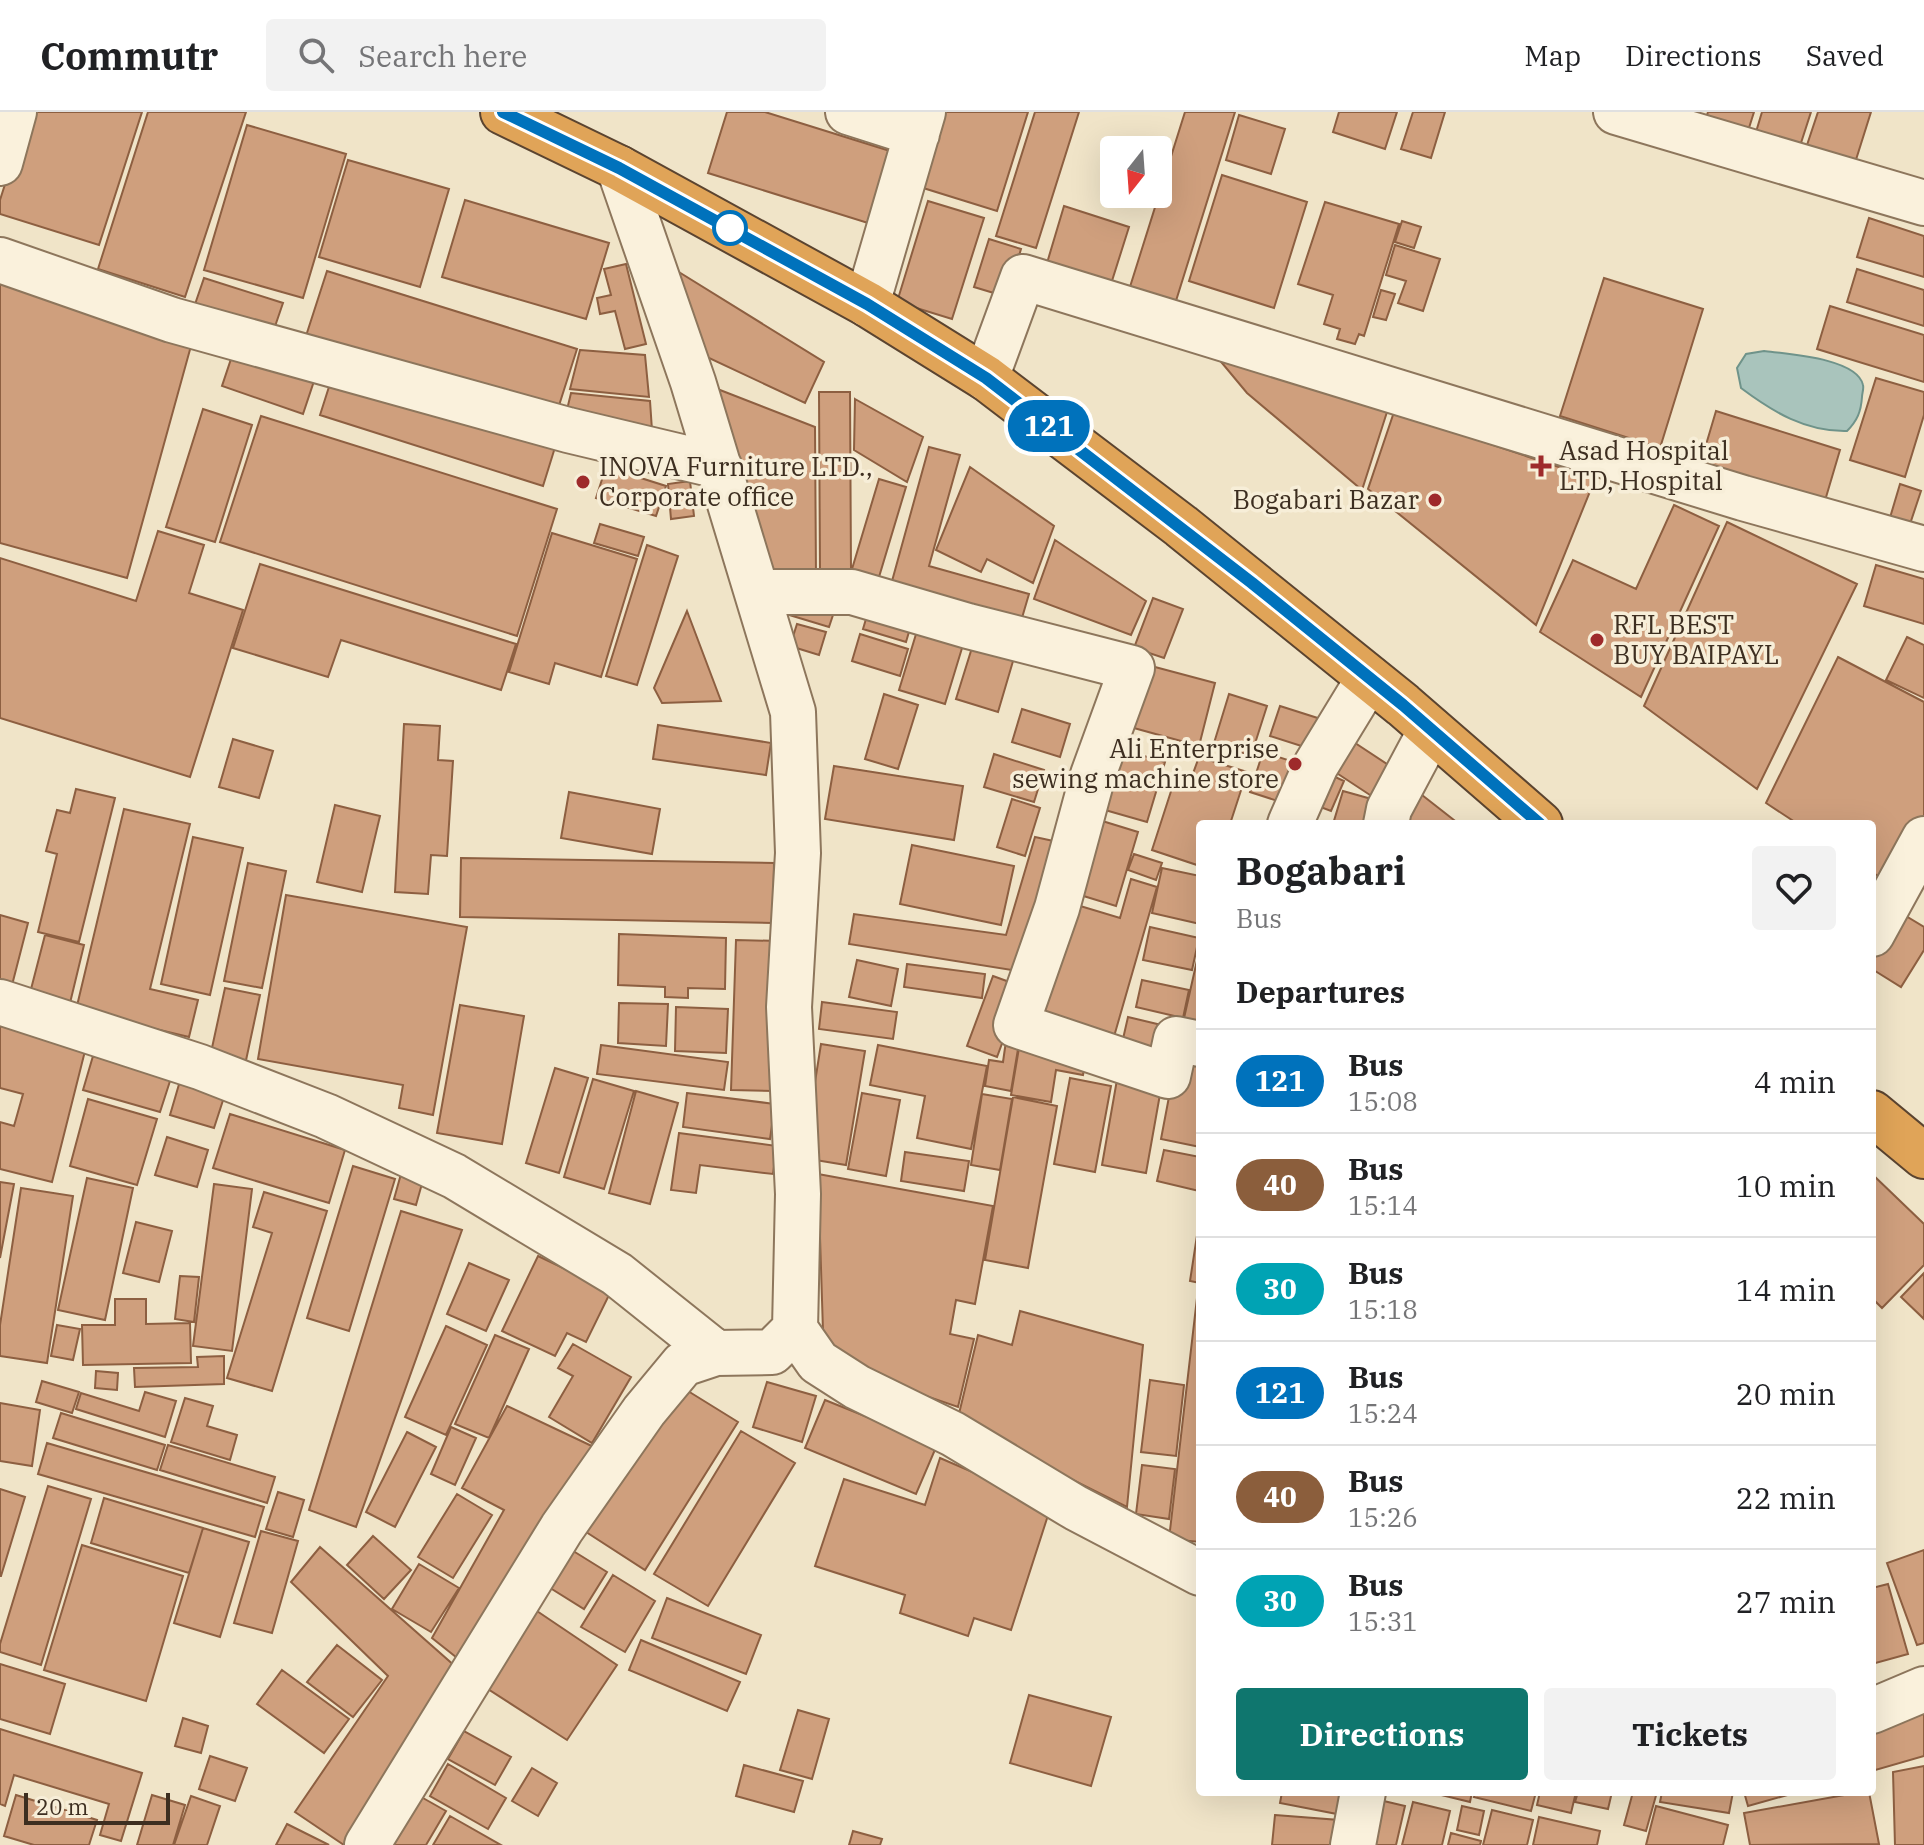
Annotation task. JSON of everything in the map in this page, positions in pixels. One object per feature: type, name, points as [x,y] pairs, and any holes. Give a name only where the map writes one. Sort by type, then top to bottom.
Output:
[{"type":"highway","points":[[526,117],[867,304],[986,378],[1181,526],[1369,678],[1535,820]]},
{"type":"highway","points":[[1876,1116],[1924,1156]]},
{"type":"street","points":[[0,163],[14,112]]},
{"type":"street","points":[[848,112],[920,123],[867,304]]},
{"type":"street","points":[[1616,112],[1680,121],[1924,203]]},
{"type":"street","points":[[619,168],[693,382],[793,712],[798,853],[789,1007],[798,1194],[795,1329],[818,1362],[857,1387],[953,1434],[1076,1508],[1196,1571]]},
{"type":"street","points":[[0,260],[187,324],[568,430],[719,466]]},
{"type":"street","points":[[986,378],[1023,277],[1743,498],[1924,549]]},
{"type":"street","points":[[757,592],[852,592],[968,626],[1132,668],[1093,775],[1057,908],[1016,1025],[1168,1076],[1176,1039],[1196,1043]]},
{"type":"street","points":[[1292,820],[1316,765],[1369,678]]},
{"type":"street","points":[[1387,820],[1389,809],[1431,730]]},
{"type":"street","points":[[1876,927],[1924,839]]},
{"type":"street","points":[[0,1002],[200,1067],[326,1116],[454,1176],[617,1274],[716,1353]]},
{"type":"street","points":[[367,1845],[562,1528],[644,1411],[683,1364],[716,1353],[772,1352],[795,1329]]},
{"type":"street","points":[[1876,1709],[1924,1689]]},
{"type":"street","points":[[1353,1845],[1362,1796]]},
{"type":"water","points":[[1764,351],[1820,359],[1835,363],[1858,376],[1863,386],[1861,402],[1858,416],[1847,431],[1818,428],[1791,419],[1741,388],[1737,368],[1746,354]]},
{"type":"building","points":[[28,112],[142,112],[99,245],[0,214],[0,200]]},
{"type":"building","points":[[148,112],[246,112],[185,297],[98,269]]},
{"type":"building","points":[[727,112],[765,112],[890,151],[868,223],[708,173]]},
{"type":"building","points":[[943,112],[1028,112],[997,211],[920,187]]},
{"type":"building","points":[[1035,112],[1079,112],[1036,248],[996,236]]},
{"type":"building","points":[[1185,112],[1235,112],[1175,304],[1129,290],[1155,208],[1172,208],[1172,153]]},
{"type":"building","points":[[1339,112],[1397,112],[1385,149],[1333,132]]},
{"type":"building","points":[[1413,112],[1445,112],[1431,158],[1401,149]]},
{"type":"building","points":[[1708,112],[1754,112],[1748,131],[1706,118]]},
{"type":"building","points":[[1762,112],[1811,112],[1800,146],[1756,132]]},
{"type":"building","points":[[1818,112],[1871,112],[1854,166],[1805,151]]},
{"type":"building","points":[[1239,115],[1285,129],[1271,174],[1226,160]]},
{"type":"building","points":[[247,125],[346,154],[303,298],[204,270]]},
{"type":"building","points":[[348,160],[449,189],[420,287],[319,257]]},
{"type":"building","points":[[1222,175],[1307,202],[1274,308],[1189,281]]},
{"type":"building","points":[[465,200],[609,243],[586,319],[442,277]]},
{"type":"building","points":[[928,201],[984,218],[952,319],[897,302]]},
{"type":"building","points":[[1325,202],[1399,224],[1364,336],[1359,334],[1355,344],[1337,339],[1340,329],[1324,324],[1333,295],[1298,284]]},
{"type":"building","points":[[1064,206],[1129,227],[1111,284],[1047,263]]},
{"type":"building","points":[[1869,218],[1924,236],[1924,277],[1857,257]]},
{"type":"building","points":[[1402,221],[1421,227],[1414,248],[1395,242]]},
{"type":"building","points":[[989,239],[1021,249],[1007,297],[974,287]]},
{"type":"building","points":[[1395,245],[1440,259],[1423,311],[1398,303],[1406,281],[1386,275]]},
{"type":"building","points":[[626,264],[646,344],[625,349],[615,311],[600,314],[597,298],[611,295],[604,269]]},
{"type":"building","points":[[674,269],[824,362],[805,403],[692,350]]},
{"type":"building","points":[[1857,269],[1924,290],[1924,326],[1847,302]]},
{"type":"building","points":[[327,271],[577,349],[555,418],[305,339]]},
{"type":"building","points":[[204,278],[283,303],[271,338],[192,313]]},
{"type":"building","points":[[1604,278],[1703,309],[1660,448],[1560,416]]},
{"type":"building","points":[[0,281],[194,335],[127,578],[0,543]]},
{"type":"building","points":[[1381,290],[1395,294],[1386,320],[1373,317]]},
{"type":"building","points":[[1830,306],[1924,335],[1924,382],[1817,349]]},
{"type":"building","points":[[236,344],[317,372],[303,414],[222,386]]},
{"type":"building","points":[[580,350],[645,355],[649,397],[570,389]]},
{"type":"building","points":[[1217,357],[1387,412],[1362,490],[1247,393]]},
{"type":"building","points":[[335,368],[557,441],[543,486],[320,415]]},
{"type":"building","points":[[1876,378],[1924,392],[1924,415],[1905,477],[1850,460]]},
{"type":"building","points":[[702,383],[815,427],[816,577],[770,576]]},
{"type":"building","points":[[819,392],[850,392],[851,572],[820,572]]},
{"type":"building","points":[[571,393],[650,401],[653,445],[565,418]]},
{"type":"building","points":[[855,399],[923,437],[907,482],[854,450]]},
{"type":"building","points":[[203,409],[252,425],[215,542],[166,527]]},
{"type":"building","points":[[1716,411],[1840,450],[1824,504],[1700,465]]},
{"type":"building","points":[[1394,412],[1595,479],[1536,625],[1368,489]]},
{"type":"building","points":[[261,416],[557,509],[517,636],[220,542]]},
{"type":"building","points":[[929,447],[960,455],[929,566],[1029,594],[1019,628],[889,592]]},
{"type":"building","points":[[606,467],[666,486],[656,516],[596,498]]},
{"type":"building","points":[[970,467],[1054,526],[1033,583],[987,559],[981,572],[936,550]]},
{"type":"building","points":[[879,479],[906,487],[876,587],[849,579]]},
{"type":"building","points":[[690,481],[694,516],[671,519],[668,484]]},
{"type":"building","points":[[1900,484],[1921,491],[1909,527],[1889,521]]},
{"type":"building","points":[[1674,505],[1719,526],[1641,697],[1540,632],[1573,560],[1636,589]]},
{"type":"building","points":[[1727,522],[1857,584],[1757,789],[1644,706]]},
{"type":"building","points":[[600,524],[644,537],[638,556],[594,543]]},
{"type":"building","points":[[158,531],[204,545],[189,593],[243,610],[190,777],[0,718],[0,558],[136,601]]},
{"type":"building","points":[[552,533],[637,559],[601,677],[555,663],[549,684],[509,672]]},
{"type":"building","points":[[1055,540],[1146,601],[1131,635],[1034,599]]},
{"type":"building","points":[[647,545],[678,556],[637,685],[606,676]]},
{"type":"building","points":[[260,564],[516,644],[501,690],[341,640],[328,677],[233,648]]},
{"type":"building","points":[[1876,565],[1924,579],[1924,624],[1864,606]]},
{"type":"building","points":[[1153,598],[1183,609],[1164,658],[1134,648]]},
{"type":"building","points":[[871,602],[914,615],[906,642],[863,629]]},
{"type":"building","points":[[835,609],[829,627],[786,614]]},
{"type":"building","points":[[687,611],[721,701],[662,703],[654,688]]},
{"type":"building","points":[[920,621],[966,635],[945,704],[899,690]]},
{"type":"building","points":[[797,624],[826,632],[819,655],[790,646]]},
{"type":"building","points":[[860,634],[908,649],[900,676],[852,661]]},
{"type":"building","points":[[1907,637],[1924,645],[1924,698],[1886,680]]},
{"type":"building","points":[[975,638],[1016,651],[998,712],[956,699]]},
{"type":"building","points":[[1838,657],[1924,702],[1924,832],[1895,887],[1876,875],[1876,820],[1792,820],[1766,803]]},
{"type":"building","points":[[1140,663],[1215,683],[1199,746],[1123,725]]},
{"type":"building","points":[[884,694],[918,705],[898,769],[865,759]]},
{"type":"building","points":[[1229,694],[1267,706],[1251,756],[1214,743]]},
{"type":"building","points":[[1280,706],[1327,721],[1317,751],[1270,736]]},
{"type":"building","points":[[1022,709],[1070,724],[1060,757],[1012,742]]},
{"type":"building","points":[[404,724],[440,726],[438,760],[453,761],[447,856],[431,855],[428,894],[395,892]]},
{"type":"building","points":[[658,725],[771,743],[766,775],[653,759]]},
{"type":"building","points":[[1343,735],[1393,768],[1373,797],[1323,764]]},
{"type":"building","points":[[233,739],[273,751],[259,798],[219,787]]},
{"type":"building","points":[[1115,748],[1165,762],[1147,822],[1098,808]]},
{"type":"building","points":[[1263,752],[1303,765],[1290,805],[1250,792]]},
{"type":"building","points":[[994,754],[1044,770],[1034,802],[984,787]]},
{"type":"building","points":[[1199,757],[1247,772],[1231,820],[1196,820],[1196,865],[1152,850],[1174,782],[1188,787]]},
{"type":"building","points":[[834,766],[963,786],[954,840],[825,819]]},
{"type":"building","points":[[1320,770],[1344,781],[1331,811],[1307,802]]},
{"type":"building","points":[[76,789],[115,798],[79,942],[38,932],[57,854],[46,851],[57,810],[70,813]]},
{"type":"building","points":[[1343,791],[1375,800],[1369,820],[1334,820]]},
{"type":"building","points":[[569,792],[660,809],[652,854],[561,838]]},
{"type":"building","points":[[1422,795],[1454,820],[1406,820],[1404,818]]},
{"type":"building","points":[[1012,799],[1040,808],[1025,856],[997,847]]},
{"type":"building","points":[[335,805],[380,816],[362,892],[317,882]]},
{"type":"building","points":[[124,809],[190,824],[150,989],[198,1000],[189,1037],[76,1010]]},
{"type":"building","points":[[1086,816],[1138,832],[1116,906],[1064,890]]},
{"type":"building","points":[[193,837],[243,848],[210,995],[161,984]]},
{"type":"building","points":[[1035,837],[1072,845],[1030,973],[849,944],[854,914],[1006,935]]},
{"type":"building","points":[[912,845],[1014,866],[1001,925],[900,904]]},
{"type":"building","points":[[1134,854],[1162,863],[1156,880],[1128,870]]},
{"type":"building","points":[[461,858],[774,863],[773,923],[460,917]]},
{"type":"building","points":[[248,863],[286,871],[262,988],[224,981]]},
{"type":"building","points":[[1162,868],[1196,875],[1196,923],[1152,913]]},
{"type":"building","points":[[1131,879],[1157,887],[1111,1047],[1031,1023],[1067,902],[1120,918]]},
{"type":"building","points":[[286,895],[467,927],[433,1115],[399,1108],[403,1085],[258,1059]]},
{"type":"building","points":[[1896,910],[1924,927],[1924,950],[1901,987],[1876,971],[1876,942]]},
{"type":"building","points":[[0,915],[28,923],[11,989],[0,986]]},
{"type":"building","points":[[1150,927],[1196,937],[1192,970],[1143,960]]},
{"type":"building","points":[[619,934],[726,938],[725,989],[688,988],[688,998],[665,997],[665,987],[618,985]]},
{"type":"building","points":[[45,935],[84,945],[70,1003],[30,993]]},
{"type":"building","points":[[736,940],[778,941],[774,1091],[731,1090]]},
{"type":"building","points":[[857,960],[898,969],[891,1006],[849,997]]},
{"type":"building","points":[[907,964],[985,974],[982,998],[904,987]]},
{"type":"building","points":[[1196,965],[1196,1040],[1180,1036]]},
{"type":"building","points":[[993,976],[1023,987],[997,1057],[967,1046]]},
{"type":"building","points":[[1142,980],[1189,990],[1183,1018],[1136,1007]]},
{"type":"building","points":[[225,988],[260,995],[245,1065],[210,1057]]},
{"type":"building","points":[[822,1002],[897,1012],[893,1039],[819,1029]]},
{"type":"building","points":[[619,1003],[668,1004],[666,1046],[618,1043]]},
{"type":"building","points":[[460,1005],[524,1016],[502,1144],[437,1133]]},
{"type":"building","points":[[676,1007],[728,1009],[726,1053],[675,1051]]},
{"type":"building","points":[[1128,1017],[1174,1028],[1167,1062],[1120,1052]]},
{"type":"building","points":[[0,1026],[86,1047],[52,1182],[0,1169],[0,1122],[14,1126],[23,1094],[0,1088]]},
{"type":"building","points":[[1006,1041],[1019,1043],[1011,1091],[985,1086],[989,1060],[1003,1062]]},
{"type":"building","points":[[1020,1042],[1087,1054],[1083,1075],[1056,1070],[1051,1102],[1011,1095]]},
{"type":"building","points":[[821,1044],[865,1051],[846,1165],[803,1158]]},
{"type":"building","points":[[1179,1044],[1196,1047],[1196,1146],[1161,1139]]},
{"type":"building","points":[[601,1045],[728,1062],[724,1090],[597,1074]]},
{"type":"building","points":[[878,1045],[987,1066],[971,1149],[917,1138],[925,1096],[870,1085]]},
{"type":"building","points":[[93,1056],[171,1078],[160,1112],[83,1090]]},
{"type":"building","points":[[555,1068],[588,1078],[559,1173],[526,1163]]},
{"type":"building","points":[[182,1074],[227,1088],[214,1128],[170,1115]]},
{"type":"building","points":[[1118,1074],[1162,1083],[1146,1173],[1102,1165]]},
{"type":"building","points":[[1070,1078],[1111,1086],[1095,1172],[1054,1164]]},
{"type":"building","points":[[593,1079],[634,1091],[604,1189],[564,1177]]},
{"type":"building","points":[[636,1091],[678,1103],[650,1204],[609,1193]]},
{"type":"building","points":[[687,1093],[775,1104],[770,1139],[683,1127]]},
{"type":"building","points":[[862,1093],[900,1100],[886,1176],[848,1169]]},
{"type":"building","points":[[982,1094],[1012,1099],[1000,1170],[971,1165]]},
{"type":"building","points":[[1013,1097],[1057,1106],[1028,1268],[985,1260]]},
{"type":"building","points":[[88,1099],[157,1119],[137,1185],[70,1166]]},
{"type":"building","points":[[230,1114],[345,1150],[329,1203],[213,1168]]},
{"type":"building","points":[[679,1133],[777,1146],[773,1174],[700,1165],[696,1193],[671,1190]]},
{"type":"building","points":[[167,1137],[208,1150],[197,1187],[155,1175]]},
{"type":"building","points":[[1164,1150],[1196,1156],[1196,1190],[1157,1181]]},
{"type":"building","points":[[905,1152],[969,1161],[964,1191],[901,1181]]},
{"type":"building","points":[[353,1166],[395,1179],[349,1331],[307,1318]]},
{"type":"building","points":[[401,1174],[423,1180],[416,1205],[394,1199]]},
{"type":"building","points":[[818,1174],[993,1206],[975,1304],[956,1300],[950,1334],[974,1339],[958,1407],[853,1371],[823,1331]]},
{"type":"building","points":[[87,1178],[133,1188],[105,1320],[58,1310]]},
{"type":"building","points":[[1876,1178],[1924,1224],[1924,1265],[1882,1308],[1876,1302]]},
{"type":"building","points":[[0,1182],[14,1184],[0,1258]]},
{"type":"building","points":[[214,1184],[252,1189],[232,1351],[193,1346]]},
{"type":"building","points":[[21,1188],[73,1196],[47,1363],[0,1356],[0,1325]]},
{"type":"building","points":[[264,1192],[327,1211],[272,1391],[227,1378],[272,1233],[253,1227]]},
{"type":"building","points":[[401,1211],[462,1230],[356,1527],[309,1510]]},
{"type":"building","points":[[136,1222],[172,1231],[159,1282],[123,1273]]},
{"type":"building","points":[[1196,1242],[1196,1282],[1190,1281]]},
{"type":"building","points":[[538,1256],[611,1291],[586,1342],[567,1333],[555,1356],[502,1331]]},
{"type":"building","points":[[469,1263],[509,1280],[486,1331],[447,1314]]},
{"type":"building","points":[[1924,1273],[1924,1319],[1901,1297]]},
{"type":"building","points":[[180,1276],[199,1277],[194,1322],[175,1319]]},
{"type":"building","points":[[115,1299],[146,1299],[146,1324],[190,1323],[191,1363],[83,1365],[82,1325],[115,1325]]},
{"type":"building","points":[[1196,1307],[1196,1542],[1169,1539]]},
{"type":"building","points":[[1020,1311],[1143,1345],[1127,1507],[957,1422],[978,1335],[1012,1345]]},
{"type":"building","points":[[57,1325],[80,1329],[73,1360],[51,1356]]},
{"type":"building","points":[[446,1326],[487,1345],[446,1435],[405,1417]]},
{"type":"building","points":[[495,1335],[529,1349],[489,1438],[455,1424]]},
{"type":"building","points":[[573,1344],[631,1377],[592,1443],[549,1417],[573,1376],[558,1368]]},
{"type":"building","points":[[224,1356],[224,1384],[135,1387],[134,1368],[198,1367],[197,1357]]},
{"type":"building","points":[[96,1371],[118,1373],[117,1390],[95,1388]]},
{"type":"building","points":[[1150,1380],[1184,1385],[1176,1456],[1141,1452]]},
{"type":"building","points":[[42,1381],[79,1392],[72,1413],[36,1402]]},
{"type":"building","points":[[767,1382],[816,1396],[802,1442],[753,1427]]},
{"type":"building","points":[[675,1383],[738,1422],[645,1570],[583,1530]]},
{"type":"building","points":[[145,1392],[176,1401],[165,1437],[76,1409],[81,1393],[139,1411]]},
{"type":"building","points":[[185,1398],[213,1406],[207,1426],[237,1435],[230,1460],[171,1442]]},
{"type":"building","points":[[825,1400],[937,1445],[916,1494],[805,1448]]},
{"type":"building","points":[[0,1403],[40,1410],[32,1466],[0,1461]]},
{"type":"building","points":[[507,1406],[596,1448],[466,1665],[432,1638],[504,1510],[462,1488]]},
{"type":"building","points":[[61,1413],[165,1445],[157,1470],[53,1438]]},
{"type":"building","points":[[451,1427],[476,1438],[455,1485],[431,1474]]},
{"type":"building","points":[[741,1431],[795,1463],[708,1606],[654,1574]]},
{"type":"building","points":[[407,1432],[436,1447],[395,1527],[366,1512]]},
{"type":"building","points":[[47,1443],[264,1507],[255,1537],[38,1474]]},
{"type":"building","points":[[168,1445],[275,1477],[267,1503],[160,1470]]},
{"type":"building","points":[[940,1458],[1051,1506],[1011,1630],[974,1618],[968,1636],[900,1613],[905,1595],[815,1566],[844,1479],[925,1505]]},
{"type":"building","points":[[1142,1465],[1175,1469],[1169,1519],[1136,1514]]},
{"type":"building","points":[[48,1486],[91,1499],[41,1665],[0,1652],[0,1644]]},
{"type":"building","points":[[0,1489],[25,1497],[1,1576],[0,1576]]},
{"type":"building","points":[[278,1492],[304,1500],[293,1537],[266,1529]]},
{"type":"building","points":[[457,1494],[492,1515],[453,1578],[418,1557]]},
{"type":"building","points":[[104,1498],[203,1528],[189,1573],[91,1543]]},
{"type":"building","points":[[203,1528],[249,1542],[220,1637],[174,1623]]},
{"type":"building","points":[[261,1531],[298,1541],[272,1633],[234,1623]]},
{"type":"building","points":[[373,1536],[411,1570],[384,1599],[347,1565]]},
{"type":"building","points":[[82,1545],[183,1576],[146,1701],[44,1670]]},
{"type":"building","points":[[320,1547],[465,1675],[349,1845],[344,1845],[295,1812],[388,1676],[291,1582]]},
{"type":"building","points":[[570,1549],[607,1572],[584,1609],[547,1586]]},
{"type":"building","points":[[1924,1550],[1924,1643],[1917,1645],[1887,1563]]},
{"type":"building","points":[[419,1564],[459,1588],[431,1632],[392,1609]]},
{"type":"building","points":[[613,1575],[655,1601],[625,1652],[581,1627]]},
{"type":"building","points":[[1888,1584],[1908,1654],[1876,1663],[1876,1587]]},
{"type":"building","points":[[667,1598],[761,1635],[746,1674],[652,1638]]},
{"type":"building","points":[[528,1605],[617,1665],[567,1740],[477,1682]]},
{"type":"building","points":[[641,1640],[740,1682],[727,1711],[629,1670]]},
{"type":"building","points":[[337,1645],[382,1680],[353,1717],[307,1682]]},
{"type":"building","points":[[0,1664],[65,1684],[50,1734],[0,1719]]},
{"type":"building","points":[[282,1670],[349,1719],[324,1753],[257,1704]]},
{"type":"building","points":[[1029,1695],[1111,1717],[1091,1786],[1010,1763]]},
{"type":"building","points":[[798,1710],[829,1719],[812,1779],[780,1770]]},
{"type":"building","points":[[1924,1713],[1924,1756],[1876,1770],[1876,1727]]},
{"type":"building","points":[[183,1718],[208,1726],[201,1753],[175,1746]]},
{"type":"building","points":[[0,1729],[142,1773],[121,1841],[100,1835],[109,1804],[14,1775],[5,1806],[0,1804]]},
{"type":"building","points":[[464,1731],[511,1757],[495,1785],[448,1759]]},
{"type":"building","points":[[210,1756],[247,1768],[235,1801],[199,1789]]},
{"type":"building","points":[[448,1764],[506,1798],[488,1829],[430,1796]]},
{"type":"building","points":[[744,1765],[803,1781],[794,1812],[736,1796]]},
{"type":"building","points":[[1924,1766],[1924,1845],[1895,1845],[1893,1772]]},
{"type":"building","points":[[532,1768],[557,1783],[538,1816],[512,1801]]},
{"type":"building","points":[[407,1789],[446,1811],[426,1845],[376,1845]]},
{"type":"building","points":[[16,1795],[97,1820],[89,1845],[34,1845],[4,1836]]},
{"type":"building","points":[[152,1795],[185,1805],[173,1845],[137,1845]]},
{"type":"building","points":[[191,1796],[220,1806],[207,1845],[174,1845]]},
{"type":"building","points":[[1281,1796],[1340,1796],[1337,1814],[1280,1803]]},
{"type":"building","points":[[1445,1796],[1471,1796],[1470,1802]]},
{"type":"building","points":[[1474,1796],[1535,1796],[1531,1811]]},
{"type":"building","points":[[1539,1796],[1575,1796],[1571,1813],[1537,1805]]},
{"type":"building","points":[[1577,1796],[1611,1796],[1608,1809],[1575,1802]]},
{"type":"building","points":[[1632,1796],[1656,1796],[1646,1831],[1624,1825]]},
{"type":"building","points":[[1661,1796],[1732,1796],[1729,1813],[1660,1802]]},
{"type":"building","points":[[1745,1796],[1784,1796],[1748,1806]]},
{"type":"building","points":[[1839,1796],[1870,1796],[1879,1844],[1750,1845],[1744,1813]]},
{"type":"building","points":[[1371,1798],[1405,1806],[1396,1845],[1360,1845]]},
{"type":"building","points":[[1413,1802],[1450,1811],[1442,1845],[1402,1845]]},
{"type":"building","points":[[1462,1806],[1484,1811],[1479,1835],[1457,1830]]},
{"type":"building","points":[[1656,1806],[1728,1825],[1723,1845],[1646,1845]]},
{"type":"building","points":[[1492,1810],[1533,1820],[1527,1845],[1483,1845]]},
{"type":"building","points":[[1275,1815],[1339,1820],[1337,1845],[1272,1845]]},
{"type":"building","points":[[450,1816],[501,1845],[433,1845]]},
{"type":"building","points":[[1539,1817],[1600,1831],[1597,1845],[1533,1845]]},
{"type":"building","points":[[287,1824],[329,1845],[276,1845]]},
{"type":"building","points":[[853,1831],[882,1839],[880,1845],[849,1845]]},
{"type":"building","points":[[1451,1833],[1481,1841],[1480,1845],[1448,1845]]},
{"type":"bus line","name":"121","points":[[503,112],[619,168],[867,304],[986,378],[1252,583],[1403,705],[1535,820]]},
{"type":"place","name":"Asad Hospital LTD, Hospital","points":[[1541,466]]},
{"type":"place","name":"INOVA Furniture LTD., Corporate office","points":[[583,482]]},
{"type":"place","name":"Bogabari Bazar","points":[[1435,500]]},
{"type":"place","name":"RFL BEST BUY BAIPAYL","points":[[1597,640]]},
{"type":"place","name":"Ali Enterprise sewing machine store","points":[[1295,764]]}]
